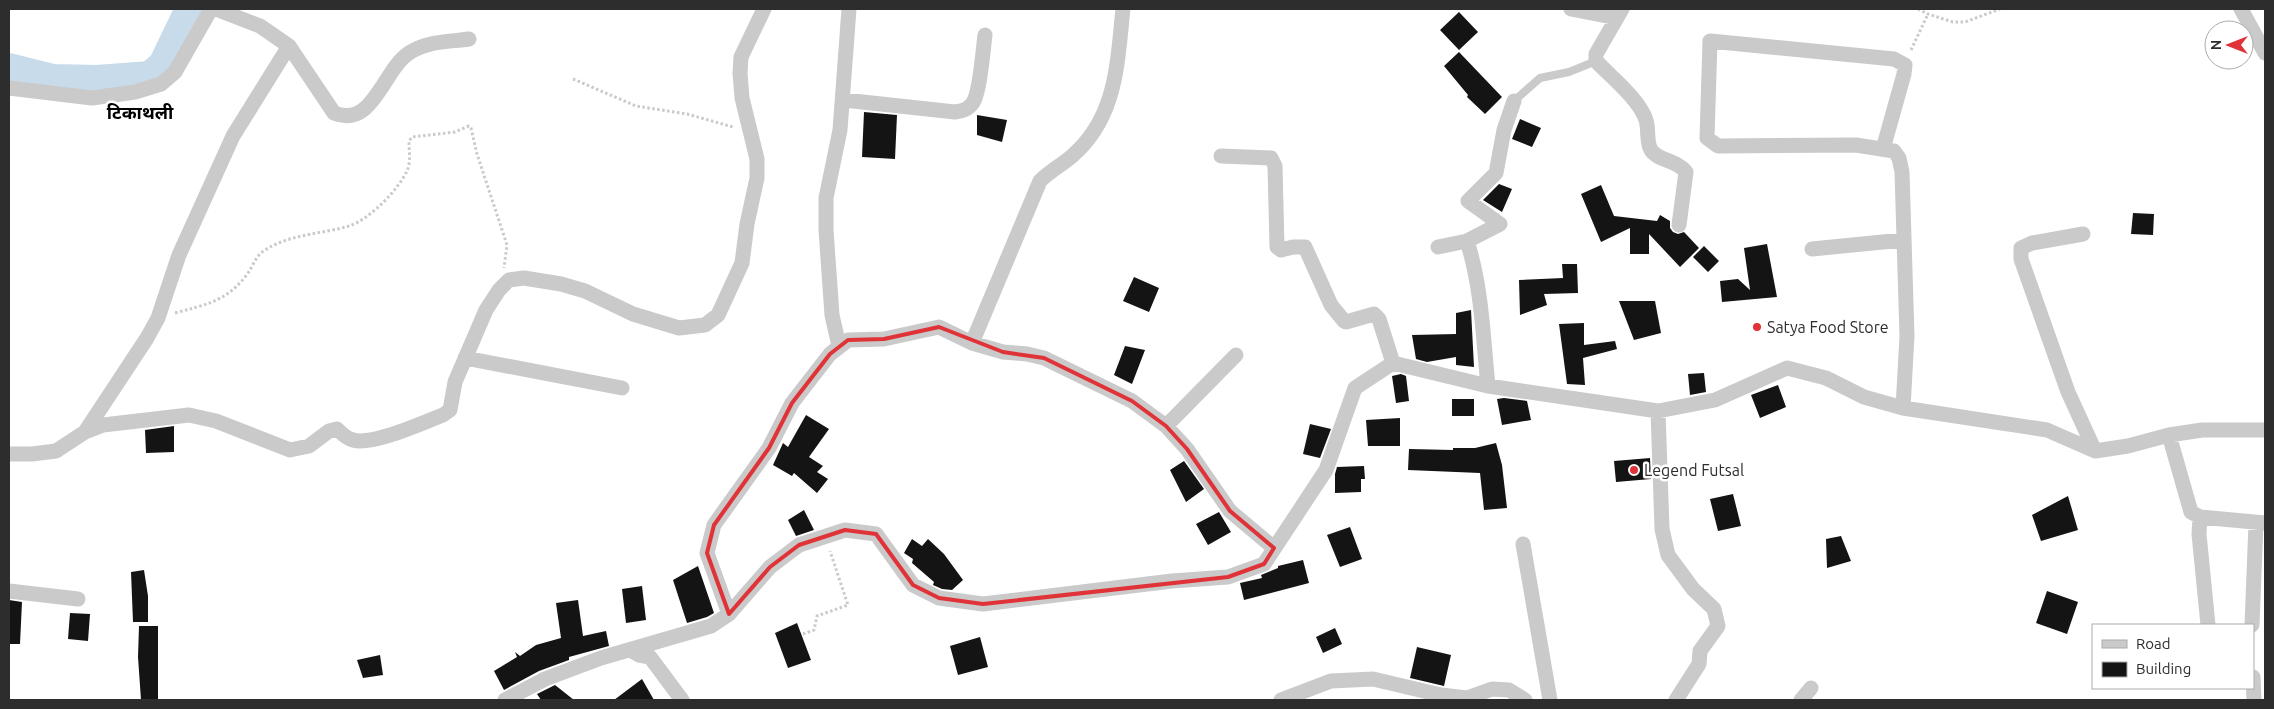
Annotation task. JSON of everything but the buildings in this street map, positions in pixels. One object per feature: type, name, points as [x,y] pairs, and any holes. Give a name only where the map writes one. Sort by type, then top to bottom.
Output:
[{"type":"street","points":[[9,88],[92,98],[135,92],[160,84],[175,72],[211,9]]},
{"type":"street","points":[[216,9],[260,26],[289,46],[334,113],[344,117],[357,115],[370,105],[394,67],[408,54],[426,44],[469,39]]},
{"type":"street","points":[[9,454],[56,451],[85,432],[103,425],[189,415],[216,421],[290,450],[309,446],[329,431],[337,429],[352,440],[364,440],[395,433],[443,415],[450,410],[455,382],[486,310],[499,290],[509,280],[524,278],[560,284],[585,291],[633,314],[679,328],[706,325],[718,315],[742,263],[747,224],[757,178],[757,159],[742,98],[741,58],[764,9]]},
{"type":"street","points":[[840,346],[832,315],[826,198],[844,100],[849,9]]},
{"type":"street","points":[[972,343],[1040,181],[1050,170],[1070,158],[1096,130],[1106,108],[1116,78],[1123,9]]},
{"type":"street","points":[[1571,9],[1620,13],[1596,54],[1596,61],[1639,104],[1647,121],[1650,149],[1655,154],[1680,165],[1686,172],[1679,225]]},
{"type":"street","points":[[2241,9],[2265,53]]},
{"type":"street","points":[[844,100],[955,112],[965,110],[973,103],[976,93],[985,35]]},
{"type":"street","points":[[1883,149],[1905,65],[1894,59],[1710,41],[1707,138],[1718,146],[1856,145],[1894,151],[1899,158],[1902,172],[1907,336],[1903,408]]},
{"type":"street","points":[[85,432],[147,338],[158,318],[179,255],[233,136],[289,46]]},
{"type":"street","points":[[1438,247],[1467,241],[1500,224],[1468,201],[1496,173],[1504,130],[1514,101]]},
{"type":"street","points":[[1221,156],[1271,158],[1275,166],[1277,247],[1281,250],[1305,247],[1332,305],[1344,321],[1360,319],[1374,314],[1379,319],[1393,363]]},
{"type":"street","points":[[2083,234],[2032,243],[2021,248],[2021,260],[2068,392],[2095,451]]},
{"type":"street","points":[[1812,249],[1904,240]]},
{"type":"street","points":[[1467,241],[1476,270],[1475,283],[1482,313],[1488,386]]},
{"type":"street","points":[[729,614],[707,553],[714,525],[769,448],[792,403],[830,354],[848,340],[884,339],[939,327],[972,343],[1003,352],[1044,358],[1132,401],[1166,426],[1187,449],[1230,511],[1274,548]]},
{"type":"street","points":[[1166,426],[1236,355]]},
{"type":"street","points":[[465,358],[622,388]]},
{"type":"street","points":[[504,700],[545,678],[711,626],[729,614],[770,567],[800,545],[845,530],[876,534],[913,585],[939,598],[983,604],[1172,581],[1228,577],[1264,564],[1326,470],[1355,388],[1393,363],[1488,386],[1658,411],[1715,400],[1787,368],[1826,378],[1864,397],[1903,408],[2047,430],[2095,451],[2202,430],[2265,430]]},
{"type":"street","points":[[1658,411],[1662,529],[1668,555],[1693,589],[1714,609],[1718,626],[1700,651],[1699,664],[1676,700]]},
{"type":"street","points":[[2169,435],[2191,512],[2200,517],[2261,523],[2252,624]]},
{"type":"street","points":[[2200,517],[2199,534],[2208,624]]},
{"type":"street","points":[[1523,544],[1550,700]]},
{"type":"street","points":[[9,591],[78,599]]},
{"type":"street","points":[[630,650],[639,655],[650,657],[682,700]]},
{"type":"street","points":[[1280,700],[1331,680],[1373,678],[1398,693],[1467,698],[1492,689],[1509,690],[1525,700]]},
{"type":"street","points":[[1801,700],[1811,688]]},
{"type":"lane","points":[[1514,101],[1540,78],[1568,72],[1596,61]]},
{"type":"path","points":[[1918,9],[1953,22],[1965,22],[2000,9]]},
{"type":"path","points":[[1905,65],[1928,14]]},
{"type":"path","points":[[573,79],[636,106],[687,114],[750,132]]},
{"type":"path","points":[[158,318],[221,300],[246,277],[256,258],[266,250],[292,238],[351,225],[385,203],[406,172],[410,161],[409,141],[412,137],[455,132],[469,126],[507,245],[503,263],[509,280]]},
{"type":"path","points":[[803,634],[814,630],[817,616],[848,605],[824,537]]},
{"type":"highlighted area","points":[[939,327],[1003,352],[1044,358],[1132,401],[1166,426],[1187,449],[1230,511],[1274,548],[1264,564],[1228,577],[983,604],[939,598],[913,585],[876,534],[845,530],[799,545],[770,567],[729,614],[707,553],[714,525],[769,448],[792,403],[830,354],[848,340],[884,339]]},
{"type":"waterway","points":[[9,68],[53,79],[97,80],[150,76],[163,65],[190,9]]},
{"type":"place","name":"Satya Food Store","points":[[1757,327]]},
{"type":"place","name":"Legend Futsal","points":[[1634,470]]},
{"type":"district","name":"टिकाथली","points":[[140,113]]}]
